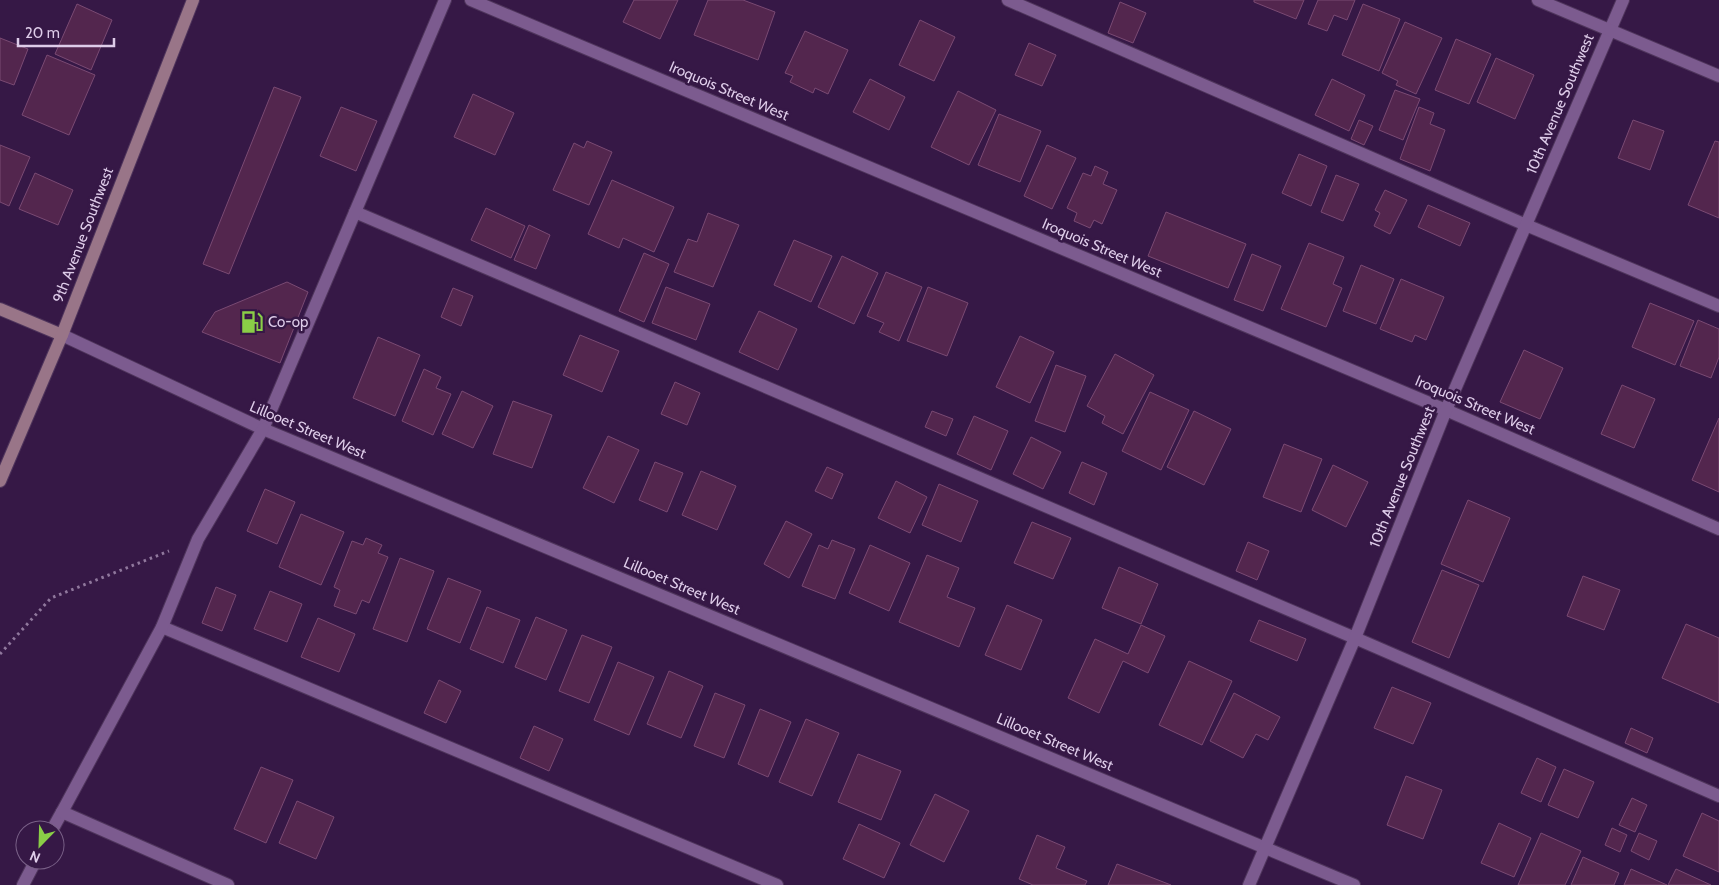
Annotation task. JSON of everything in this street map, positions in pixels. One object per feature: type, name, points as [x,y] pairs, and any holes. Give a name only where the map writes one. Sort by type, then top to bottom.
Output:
[{"type":"main road","name":"9th Avenue Southwest","points":[[0,481],[62,335],[193,0]]},
{"type":"main road","name":"Lillooet Street West","points":[[0,308],[62,335]]},
{"type":"street","points":[[58,820],[162,626],[198,539],[263,429],[445,0]]},
{"type":"street","name":"Iroquois Street West","points":[[471,0],[1446,410],[1719,529]]},
{"type":"street","points":[[1008,0],[1526,225],[1719,306]]},
{"type":"street","points":[[1538,0],[1719,76]]},
{"type":"street","name":"10th Avenue Southwest","points":[[1249,885],[1355,638],[1446,410],[1623,0]]},
{"type":"street","points":[[355,212],[1355,638],[1719,796]]},
{"type":"street","name":"Lillooet Street West","points":[[62,335],[263,429],[1354,885]]},
{"type":"street","points":[[162,626],[776,885]]},
{"type":"street","points":[[62,812],[228,885]]},
{"type":"street","points":[[23,885],[31,870]]},
{"type":"path","points":[[0,654],[52,598],[198,539]]},
{"type":"building","points":[[634,0],[678,0],[660,39],[623,22]]},
{"type":"building","points":[[708,0],[743,0],[775,12],[758,60],[694,35]]},
{"type":"building","points":[[1254,0],[1304,0],[1296,19],[1254,2]]},
{"type":"building","points":[[1318,0],[1355,0],[1347,20],[1334,15],[1327,31],[1308,24]]},
{"type":"building","points":[[1120,2],[1146,13],[1133,43],[1108,33]]},
{"type":"building","points":[[77,4],[112,20],[91,70],[55,54]]},
{"type":"building","points":[[1363,4],[1400,19],[1379,71],[1342,55]]},
{"type":"building","points":[[920,20],[955,37],[934,81],[899,65]]},
{"type":"building","points":[[1405,22],[1442,38],[1416,94],[1396,85],[1398,81],[1382,73]]},
{"type":"building","points":[[805,31],[848,50],[828,94],[815,88],[813,93],[790,82],[793,76],[785,73]]},
{"type":"building","points":[[0,38],[28,49],[14,85],[0,80]]},
{"type":"building","points":[[1456,39],[1491,54],[1469,104],[1435,90]]},
{"type":"building","points":[[1029,43],[1056,55],[1042,86],[1015,75]]},
{"type":"building","points":[[47,55],[95,75],[69,135],[22,115]]},
{"type":"building","points":[[1496,58],[1534,75],[1515,119],[1477,102]]},
{"type":"building","points":[[870,79],[905,97],[889,130],[853,112]]},
{"type":"building","points":[[1332,79],[1365,95],[1349,131],[1315,115]]},
{"type":"building","points":[[274,87],[301,97],[229,274],[203,264]]},
{"type":"building","points":[[1395,90],[1420,99],[1403,140],[1379,130]]},
{"type":"building","points":[[958,91],[996,110],[969,165],[931,147]]},
{"type":"building","points":[[473,94],[514,113],[495,155],[454,137]]},
{"type":"building","points":[[341,107],[377,121],[356,171],[320,156]]},
{"type":"building","points":[[1419,107],[1434,113],[1430,124],[1445,130],[1430,171],[1400,159]]},
{"type":"building","points":[[999,114],[1041,131],[1020,182],[978,165]]},
{"type":"building","points":[[1359,120],[1373,126],[1364,145],[1351,139]]},
{"type":"building","points":[[1633,120],[1664,131],[1650,170],[1618,158]]},
{"type":"building","points":[[587,141],[612,152],[589,205],[553,190],[574,143],[584,148]]},
{"type":"building","points":[[1715,141],[1719,142],[1719,218],[1688,205]]},
{"type":"building","points":[[0,145],[30,157],[9,206],[0,202]]},
{"type":"building","points":[[1047,145],[1076,158],[1052,209],[1024,196]]},
{"type":"building","points":[[1299,154],[1327,166],[1311,206],[1282,193]]},
{"type":"building","points":[[1095,166],[1108,172],[1103,184],[1117,190],[1102,224],[1094,220],[1090,228],[1074,221],[1077,213],[1067,208],[1083,173],[1091,176]]},
{"type":"building","points":[[35,173],[73,190],[58,225],[19,209]]},
{"type":"building","points":[[1336,175],[1359,184],[1343,221],[1321,212]]},
{"type":"building","points":[[612,180],[674,207],[654,252],[623,238],[619,248],[588,234]]},
{"type":"building","points":[[1385,190],[1407,200],[1390,234],[1374,226],[1380,213],[1375,210]]},
{"type":"building","points":[[1428,205],[1470,223],[1460,246],[1418,227]]},
{"type":"building","points":[[486,208],[525,226],[511,258],[471,240]]},
{"type":"building","points":[[1166,212],[1246,244],[1228,288],[1148,256]]},
{"type":"building","points":[[708,213],[739,225],[713,287],[674,272],[688,239],[697,242]]},
{"type":"building","points":[[529,225],[550,235],[536,269],[514,260]]},
{"type":"building","points":[[794,240],[832,256],[811,302],[774,285]]},
{"type":"building","points":[[1309,243],[1344,257],[1333,284],[1342,288],[1326,327],[1281,309]]},
{"type":"building","points":[[644,253],[669,264],[644,322],[619,311]]},
{"type":"building","points":[[1252,254],[1281,266],[1263,311],[1234,300]]},
{"type":"building","points":[[842,256],[878,273],[854,324],[818,307]]},
{"type":"building","points":[[1361,265],[1394,279],[1376,324],[1343,311]]},
{"type":"building","points":[[886,272],[922,287],[899,341],[879,332],[884,323],[867,316]]},
{"type":"building","points":[[1401,279],[1444,297],[1426,340],[1415,335],[1412,342],[1380,329]]},
{"type":"building","name":"Co-op","points":[[287,282],[308,292],[280,363],[202,332],[215,312]]},
{"type":"building","points":[[666,287],[710,304],[696,340],[652,323]]},
{"type":"building","points":[[928,287],[968,303],[947,356],[907,341]]},
{"type":"building","points":[[453,288],[473,296],[461,326],[441,317]]},
{"type":"building","points":[[1650,303],[1694,321],[1675,365],[1632,347]]},
{"type":"building","points":[[759,311],[797,329],[778,370],[739,352]]},
{"type":"building","points":[[1698,320],[1719,329],[1719,357],[1711,378],[1680,366]]},
{"type":"building","points":[[580,335],[619,351],[602,392],[563,375]]},
{"type":"building","points":[[1020,336],[1054,352],[1030,403],[996,387]]},
{"type":"building","points":[[378,337],[420,355],[395,416],[353,398]]},
{"type":"building","points":[[1524,350],[1563,368],[1540,419],[1500,402]]},
{"type":"building","points":[[1115,354],[1154,375],[1123,434],[1102,423],[1105,416],[1087,406]]},
{"type":"building","points":[[1056,365],[1086,376],[1065,432],[1035,421]]},
{"type":"building","points":[[424,369],[441,377],[436,388],[451,394],[433,435],[402,421]]},
{"type":"building","points":[[675,382],[700,393],[687,425],[661,414]]},
{"type":"building","points":[[1622,385],[1655,399],[1634,448],[1601,434]]},
{"type":"building","points":[[462,391],[493,406],[473,448],[442,434]]},
{"type":"building","points":[[1150,392],[1189,410],[1161,470],[1122,451]]},
{"type":"building","points":[[513,401],[552,415],[532,468],[493,454]]},
{"type":"building","points":[[932,411],[953,419],[946,436],[925,427]]},
{"type":"building","points":[[1194,411],[1231,429],[1204,485],[1167,467]]},
{"type":"building","points":[[974,416],[1008,431],[991,470],[957,454]]},
{"type":"building","points":[[1719,418],[1719,492],[1692,480]]},
{"type":"building","points":[[608,436],[639,450],[614,503],[583,488]]},
{"type":"building","points":[[1031,437],[1061,452],[1043,489],[1013,474]]},
{"type":"building","points":[[1284,444],[1322,459],[1301,512],[1263,497]]},
{"type":"building","points":[[655,462],[683,473],[667,512],[639,500]]},
{"type":"building","points":[[1082,462],[1107,473],[1094,505],[1069,493]]},
{"type":"building","points":[[1333,465],[1368,482],[1346,527],[1312,510]]},
{"type":"building","points":[[827,467],[843,474],[832,499],[815,491]]},
{"type":"building","points":[[701,471],[736,486],[717,530],[682,515]]},
{"type":"building","points":[[896,481],[927,497],[910,533],[878,518]]},
{"type":"building","points":[[939,484],[978,501],[961,542],[922,525]]},
{"type":"building","points":[[265,489],[295,502],[277,544],[247,531]]},
{"type":"building","points":[[1468,500],[1510,518],[1483,582],[1441,564]]},
{"type":"building","points":[[301,514],[344,532],[321,585],[279,567]]},
{"type":"building","points":[[786,521],[812,534],[789,578],[764,564]]},
{"type":"building","points":[[1032,522],[1071,538],[1053,579],[1014,563]]},
{"type":"building","points":[[366,538],[382,545],[378,553],[388,557],[369,603],[362,600],[356,614],[334,606],[340,590],[334,587],[352,541],[363,545]]},
{"type":"building","points":[[832,540],[855,549],[835,599],[802,586],[819,545],[828,549]]},
{"type":"building","points":[[1248,542],[1269,551],[1257,580],[1236,571]]},
{"type":"building","points":[[870,545],[910,563],[889,611],[849,593]]},
{"type":"building","points":[[927,555],[959,568],[947,597],[975,608],[959,647],[899,622]]},
{"type":"building","points":[[400,558],[434,571],[407,642],[373,629]]},
{"type":"building","points":[[1119,567],[1158,584],[1141,624],[1102,608]]},
{"type":"building","points":[[1442,570],[1479,585],[1449,658],[1412,642]]},
{"type":"building","points":[[1583,576],[1620,590],[1604,630],[1567,616]]},
{"type":"building","points":[[448,578],[481,591],[460,643],[427,629]]},
{"type":"building","points":[[216,587],[236,595],[222,631],[202,623]]},
{"type":"building","points":[[270,591],[302,604],[287,642],[254,629]]},
{"type":"building","points":[[1007,605],[1042,620],[1021,670],[985,655]]},
{"type":"building","points":[[487,607],[520,620],[503,663],[470,649]]},
{"type":"building","points":[[536,617],[567,630],[546,680],[515,667]]},
{"type":"building","points":[[318,618],[355,634],[339,672],[301,657]]},
{"type":"building","points":[[1259,620],[1306,639],[1297,661],[1250,641]]},
{"type":"building","points":[[1686,624],[1719,638],[1719,703],[1662,678]]},
{"type":"building","points":[[1141,625],[1165,636],[1148,673],[1123,661],[1099,713],[1068,698],[1095,639],[1128,654]]},
{"type":"building","points":[[582,635],[612,647],[589,703],[559,691]]},
{"type":"building","points":[[1189,661],[1232,681],[1202,745],[1159,725]]},
{"type":"building","points":[[618,662],[654,677],[629,735],[594,720]]},
{"type":"building","points":[[669,671],[703,686],[681,738],[647,724]]},
{"type":"building","points":[[439,680],[461,691],[446,723],[424,713]]},
{"type":"building","points":[[1392,687],[1431,703],[1413,744],[1374,728]]},
{"type":"building","points":[[715,693],[745,705],[724,758],[694,746]]},
{"type":"building","points":[[1234,693],[1280,717],[1268,740],[1256,734],[1243,758],[1210,741]]},
{"type":"building","points":[[760,709],[791,722],[768,777],[738,764]]},
{"type":"building","points":[[806,719],[839,733],[812,796],[779,782]]},
{"type":"building","points":[[534,726],[563,739],[549,771],[520,758]]},
{"type":"building","points":[[1631,728],[1653,738],[1647,753],[1625,743]]},
{"type":"building","points":[[858,754],[901,771],[881,820],[838,802]]},
{"type":"building","points":[[1537,758],[1556,767],[1541,802],[1521,793]]},
{"type":"building","points":[[261,767],[293,780],[266,843],[234,829]]},
{"type":"building","points":[[1564,769],[1594,782],[1578,818],[1548,805]]},
{"type":"building","points":[[1406,776],[1442,790],[1423,839],[1387,825]]},
{"type":"building","points":[[935,794],[969,811],[944,862],[910,845]]},
{"type":"building","points":[[1632,798],[1647,805],[1635,832],[1619,825]]},
{"type":"building","points":[[297,801],[334,817],[316,859],[279,843]]},
{"type":"building","points":[[1702,813],[1719,821],[1719,872],[1683,856]]},
{"type":"building","points":[[1499,823],[1531,838],[1514,877],[1481,863]]},
{"type":"building","points":[[859,824],[900,843],[884,878],[843,859]]},
{"type":"building","points":[[1612,828],[1627,835],[1620,852],[1605,845]]},
{"type":"building","points":[[1541,833],[1581,851],[1565,885],[1518,885]]},
{"type":"building","points":[[1639,833],[1657,841],[1649,860],[1631,851]]},
{"type":"building","points":[[1037,835],[1065,847],[1056,868],[1087,881],[1085,885],[1033,885],[1019,879]]},
{"type":"building","points":[[1583,857],[1619,873],[1614,885],[1571,885]]},
{"type":"building","points":[[1117,864],[1171,885],[1108,885]]},
{"type":"building","points":[[1631,869],[1667,885],[1624,885]]},
{"type":"building","points":[[1676,869],[1711,885],[1668,885]]},
{"type":"place","name":"Co-op","points":[[252,322]]}]
